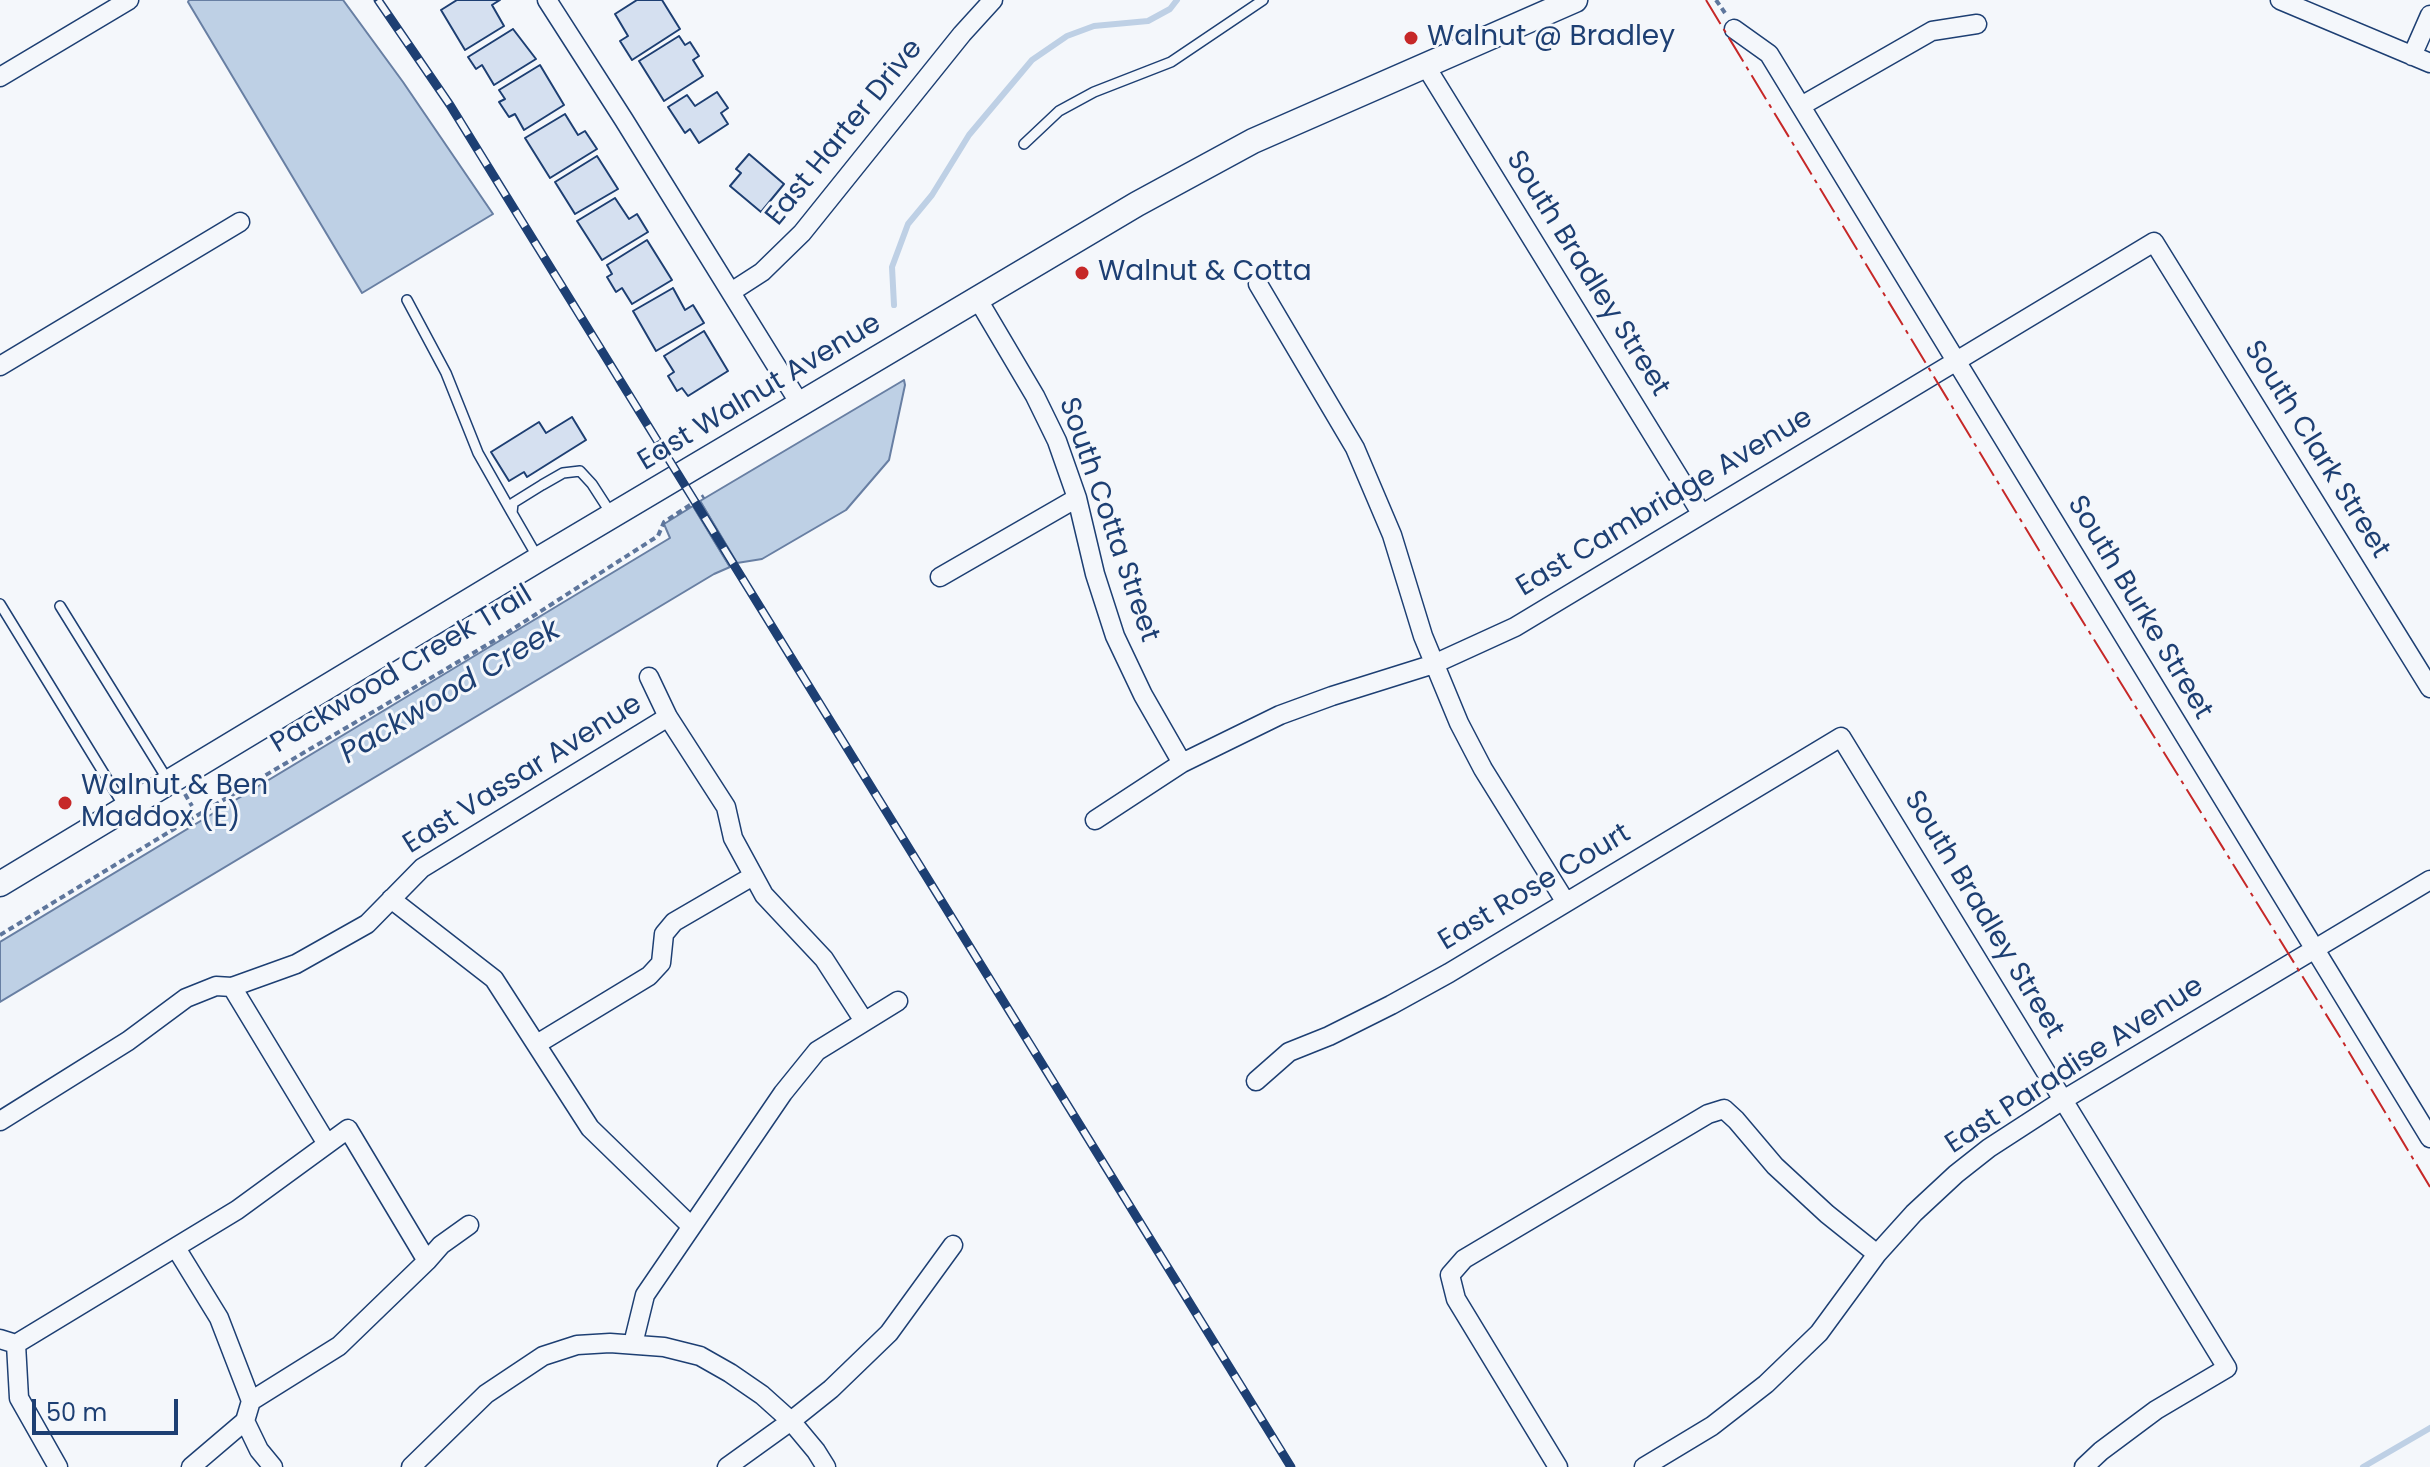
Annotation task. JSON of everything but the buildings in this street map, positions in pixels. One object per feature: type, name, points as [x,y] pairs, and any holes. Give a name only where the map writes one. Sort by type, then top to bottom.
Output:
[{"type":"main road","name":"East Walnut Avenue","points":[[0,884],[612,515],[1137,204],[1253,141],[1575,0]]},
{"type":"street","points":[[0,77],[129,0]]},
{"type":"street","points":[[547,0],[800,404]]},
{"type":"street","name":"East Harter Drive","points":[[731,292],[762,272],[802,233],[962,34],[993,0]]},
{"type":"street","points":[[2280,0],[2421,60],[2430,15]]},
{"type":"street","points":[[1801,106],[1932,31],[1977,24]]},
{"type":"street","name":"South Burke Street","points":[[1734,29],[1769,54],[2430,1138]]},
{"type":"street","name":"South Bradley Street","points":[[1425,65],[1701,513]]},
{"type":"street","points":[[0,366],[240,222]]},
{"type":"street","name":"East Cambridge Avenue","points":[[1095,820],[1182,763],[1280,715],[1434,664],[1515,627],[2154,242]]},
{"type":"street","name":"South Clark Street","points":[[2154,242],[2430,688]]},
{"type":"street","points":[[1258,284],[1355,448],[1392,535],[1423,636],[1459,723],[1483,769],[1565,901]]},
{"type":"street","name":"South Cotta Street","points":[[977,298],[1035,396],[1057,441],[1077,498],[1095,574],[1115,636],[1143,695],[1182,763]]},
{"type":"street","points":[[940,577],[1077,498]]},
{"type":"street","points":[[649,677],[668,717],[726,807],[733,838],[764,895],[824,959],[864,1021]]},
{"type":"street","name":"East Vassar Avenue","points":[[0,1121],[128,1041],[186,998],[216,986],[232,987],[296,964],[367,924],[422,868],[668,717]]},
{"type":"street","name":"South Bradley Street","points":[[1841,737],[2227,1368],[2156,1410],[2084,1467]]},
{"type":"street","name":"East Rose Court","points":[[1256,1081],[1289,1052],[1329,1036],[1449,973],[1841,737]]},
{"type":"street","points":[[537,1044],[649,976],[661,963],[664,934],[674,922],[753,876]]},
{"type":"street","name":"East Paradise Avenue","points":[[1644,1467],[1712,1426],[1766,1384],[1819,1333],[1877,1254],[1914,1213],[1989,1148],[2063,1100],[2430,880]]},
{"type":"street","points":[[391,899],[494,979],[590,1128],[691,1226]]},
{"type":"street","points":[[232,987],[327,1144]]},
{"type":"street","points":[[633,1344],[645,1295],[783,1093],[817,1051],[898,1001]]},
{"type":"street","points":[[1558,1467],[1456,1299],[1450,1275],[1464,1259],[1708,1114],[1724,1109],[1775,1166],[1877,1254]]},
{"type":"street","points":[[58,1467],[19,1398],[8,1342],[176,1248],[237,1210],[348,1129],[427,1261]]},
{"type":"street","points":[[251,1401],[339,1346],[441,1245],[469,1225]]},
{"type":"street","points":[[727,1467],[831,1389],[889,1333],[953,1245]]},
{"type":"street","points":[[176,1248],[219,1318],[251,1401],[245,1421],[191,1467]]},
{"type":"street","points":[[411,1467],[486,1394],[543,1356],[577,1345],[633,1344],[664,1347],[700,1356],[762,1395],[791,1421],[826,1467]]},
{"type":"street","points":[[245,1421],[259,1450],[273,1467]]},
{"type":"lane","points":[[1024,144],[1059,111],[1094,92],[1171,62],[1263,0]]},
{"type":"lane","points":[[407,300],[446,373],[478,453],[539,559]]},
{"type":"lane","points":[[512,513],[513,503],[542,485],[563,473],[580,471],[612,515]]},
{"type":"lane","points":[[0,604],[125,808]]},
{"type":"lane","points":[[60,606],[169,782]]},
{"type":"path","name":"Packwood Creek Trail","points":[[0,935],[163,835],[502,636],[658,536],[664,522],[704,496]]},
{"type":"water","points":[[189,0],[343,0],[493,214],[362,293]]},
{"type":"water","points":[[904,380],[889,460],[846,510],[762,559],[737,563],[700,501]]},
{"type":"water","points":[[693,506],[730,567],[0,1002],[0,942],[670,538],[664,524]]},
{"type":"pier","points":[[700,501],[737,563],[730,567],[693,506],[696,504],[715,535],[697,504]]},
{"type":"waterway","name":"Packwood Creek","points":[[894,305],[892,267],[908,224],[932,195],[969,135],[1032,60],[1067,36],[1094,26],[1148,21],[1170,9],[1177,0]]},
{"type":"waterway","points":[[2363,1467],[2430,1428]]},
{"type":"railway","points":[[378,0],[450,105],[1291,1467]]},
{"type":"power","points":[[1706,0],[2430,1187]]},
{"type":"place","name":"Walnut @ Bradley","points":[[1411,38]]},
{"type":"place","name":"Walnut & Cotta","points":[[1082,273]]},
{"type":"place","name":"Walnut & Ben Maddox (E)","points":[[65,803]]}]
